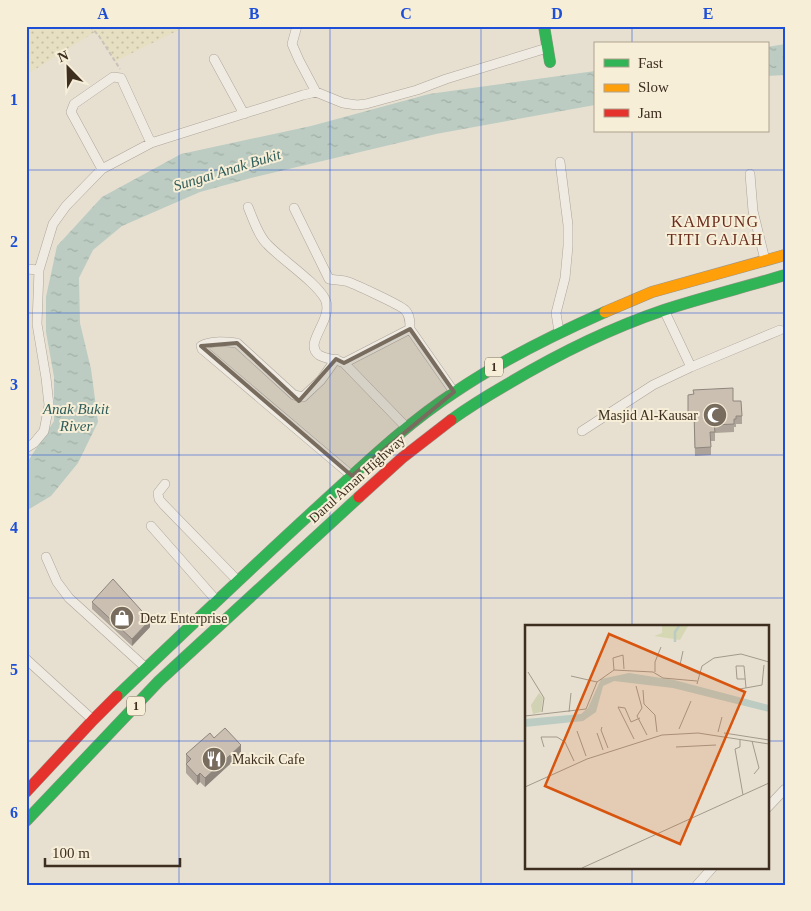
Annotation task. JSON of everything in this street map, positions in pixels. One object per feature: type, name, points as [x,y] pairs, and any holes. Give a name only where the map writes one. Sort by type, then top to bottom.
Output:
[{"type":"main road","points":[[544,26],[550,62]]},
{"type":"main road","name":"Darul Aman Highway","points":[[26,792],[93,720],[237,580],[407,428],[454,392],[511,357],[559,332],[652,292],[785,255]]},
{"type":"main road","name":"Darul Aman Highway","points":[[26,821],[159,682],[285,564],[402,458],[486,396],[567,350],[619,327],[664,310],[785,275]]},
{"type":"main road","points":[[285,536],[301,540],[317,536]]},
{"type":"main road","points":[[252,566],[266,559],[277,559],[285,564]]},
{"type":"street","points":[[297,26],[292,44],[316,92]]},
{"type":"street","points":[[26,448],[34,443],[44,431],[48,405],[46,378],[37,324],[39,270],[53,224],[66,206],[102,169],[151,143],[303,95],[316,92],[344,103],[366,104],[417,90],[446,79],[547,48]]},
{"type":"street","points":[[214,59],[244,114]]},
{"type":"street","points":[[102,169],[71,112],[74,104],[117,78],[151,143]]},
{"type":"street","points":[[559,332],[556,313],[564,278],[568,246],[568,225],[560,162]]},
{"type":"street","points":[[750,174],[753,211],[765,260]]},
{"type":"street","points":[[248,207],[266,244],[323,296],[328,309],[322,326],[316,335],[314,345],[316,353],[321,357],[340,361],[407,428]]},
{"type":"street","points":[[294,208],[329,279],[350,282],[378,297],[394,302],[405,310],[410,318],[410,329],[454,392]]},
{"type":"street","points":[[26,270],[39,270]]},
{"type":"street","points":[[664,310],[691,367]]},
{"type":"street","points":[[352,476],[201,347],[207,343],[237,343],[294,395],[303,397],[340,361],[410,329]]},
{"type":"street","points":[[582,431],[653,386],[691,367],[780,330]]},
{"type":"street","points":[[165,484],[158,493],[162,504],[237,580]]},
{"type":"street","points":[[152,526],[216,600]]},
{"type":"street","points":[[46,557],[57,582],[69,598],[146,668]]},
{"type":"street","points":[[26,659],[93,720]]},
{"type":"street","points":[[768,807],[785,789]]},
{"type":"street","points":[[696,885],[712,868]]},
{"type":"path","points":[[90,26],[99,36],[122,72],[117,78]]},
{"type":"highlighted area","points":[[410,329],[454,392],[352,476],[201,346],[237,343],[299,401],[336,359],[344,363]]},
{"type":"shaded area","points":[[26,26],[187,26],[116,61],[95,32],[26,75]]},
{"type":"water","points":[[785,44],[785,75],[768,76],[768,47]]},
{"type":"water","name":"Anak Bukit River","points":[[594,71],[594,105],[436,134],[251,178],[200,192],[122,226],[93,250],[79,278],[80,323],[91,369],[98,422],[78,463],[51,496],[26,511],[26,464],[54,421],[54,377],[46,332],[46,297],[57,246],[102,197],[181,154],[311,126],[429,94]]},
{"type":"building","name":"Masjid Al-Kausar","points":[[733,388],[733,401],[741,401],[742,416],[736,416],[734,424],[714,425],[715,432],[710,432],[711,447],[695,448],[694,413],[688,413],[688,395],[694,394],[693,390]]},
{"type":"building","name":"Detz Enterprise","points":[[113,579],[150,620],[132,639],[92,602]]},
{"type":"building","name":"Makcik Cafe","points":[[225,728],[241,745],[205,778],[200,773],[197,776],[186,764],[191,759],[186,754],[210,733],[214,738]]},
{"type":"traffic: fast","points":[[544,26],[550,62]]},
{"type":"traffic: fast","points":[[451,420],[525,374],[603,334],[664,310],[785,275]]},
{"type":"traffic: fast","points":[[117,696],[295,528],[402,431],[437,404],[473,380],[547,339],[605,312]]},
{"type":"traffic: fast","points":[[26,821],[159,681],[359,497]]},
{"type":"traffic: slow","points":[[605,312],[652,292],[785,255]]},
{"type":"traffic: jam","points":[[359,497],[402,458],[451,420]]},
{"type":"traffic: jam","points":[[26,792],[117,696]]},
{"type":"place","name":"Masjid Al-Kausar","points":[[715,415]]},
{"type":"place","name":"Detz Enterprise","points":[[122,618]]},
{"type":"place","name":"Makcik Cafe","points":[[214,759]]},
{"type":"district","name":"KAMPUNG TITI GAJAH","points":[[715,230]]},
{"type":"water label","name":"Sungai Anak Bukit","points":[[227,170]]}]
